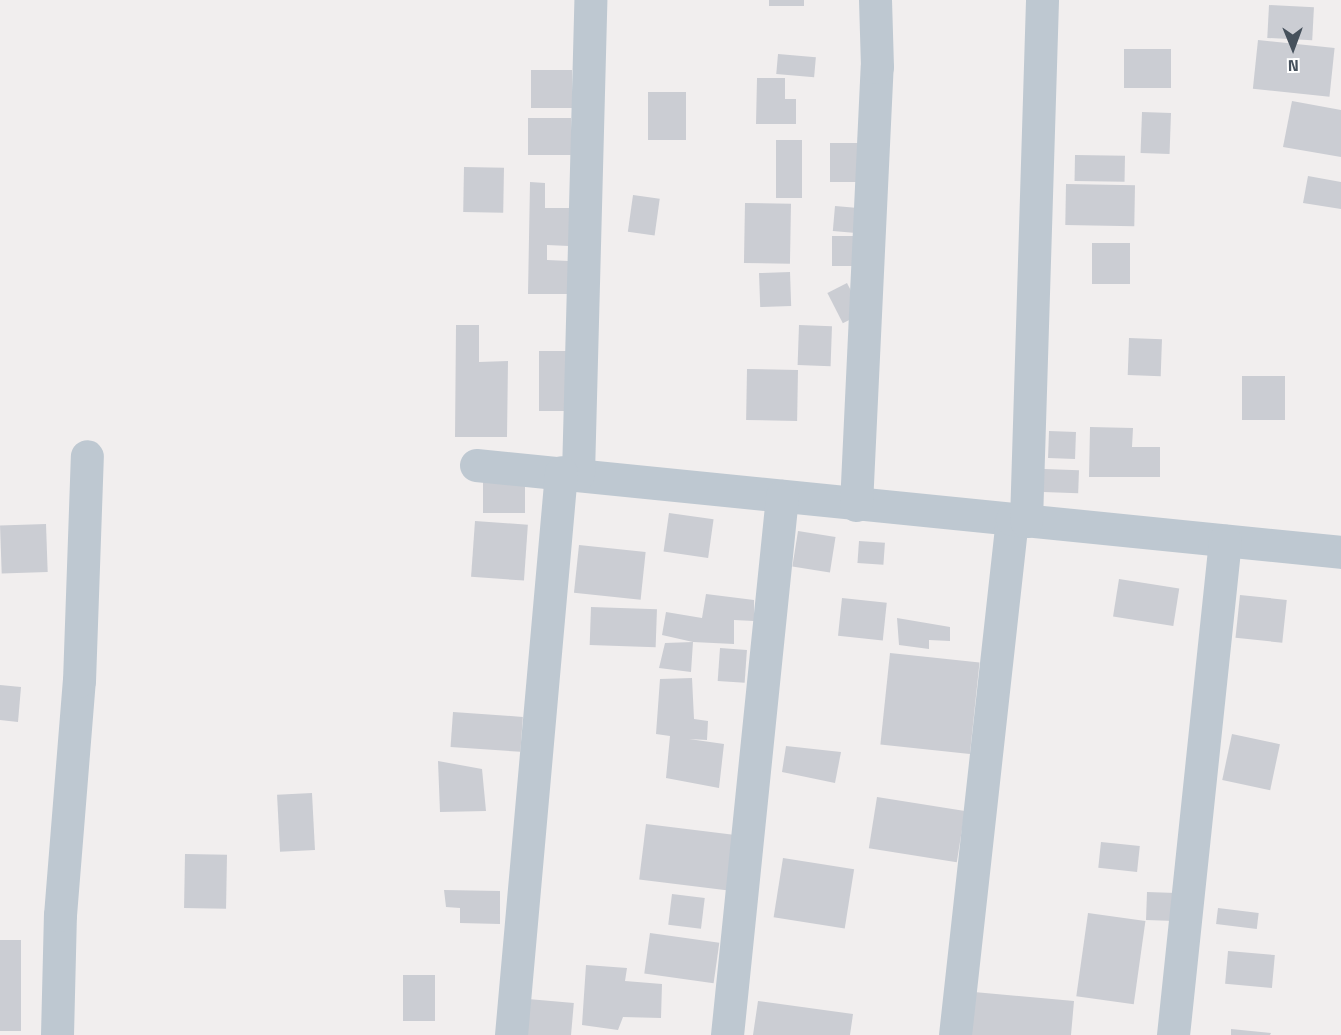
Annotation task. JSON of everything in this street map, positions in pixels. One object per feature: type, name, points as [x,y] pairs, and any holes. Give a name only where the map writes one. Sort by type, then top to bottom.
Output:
[{"type":"street","points":[[511,1035],[569,473],[590,0]]},
{"type":"street","points":[[856,505],[877,66],[875,0]]},
{"type":"street","points":[[955,1035],[1019,520],[1042,0]]},
{"type":"street","points":[[57,1035],[60,915],[79,681],[87,456]]},
{"type":"street","points":[[476,465],[1341,552]]},
{"type":"street","points":[[727,1035],[782,496]]},
{"type":"street","points":[[1173,1035],[1225,541]]},
{"type":"building","points":[[769,0],[804,0],[804,6],[769,6]]},
{"type":"building","points":[[1269,5],[1314,7],[1312,40],[1267,38]]},
{"type":"building","points":[[1258,40],[1335,48],[1329,97],[1253,89]]},
{"type":"building","points":[[1124,49],[1171,49],[1171,88],[1124,88]]},
{"type":"building","points":[[778,54],[816,57],[814,77],[776,74]]},
{"type":"building","points":[[531,70],[572,70],[572,108],[531,108]]},
{"type":"building","points":[[757,78],[785,78],[785,99],[796,99],[796,124],[756,124]]},
{"type":"building","points":[[648,92],[686,92],[686,140],[648,140]]},
{"type":"building","points":[[1292,101],[1341,110],[1341,157],[1283,147]]},
{"type":"building","points":[[1142,112],[1171,113],[1170,154],[1141,153]]},
{"type":"building","points":[[528,118],[571,118],[571,155],[528,155]]},
{"type":"building","points":[[776,140],[802,140],[802,198],[776,198]]},
{"type":"building","points":[[830,143],[864,143],[864,182],[830,182]]},
{"type":"building","points":[[1075,155],[1125,156],[1125,182],[1075,181]]},
{"type":"building","points":[[464,167],[504,168],[503,213],[463,212]]},
{"type":"building","points":[[1308,176],[1341,182],[1341,209],[1303,203]]},
{"type":"building","points":[[530,182],[545,183],[545,208],[570,208],[569,246],[547,245],[547,260],[569,261],[569,294],[528,294]]},
{"type":"building","points":[[1066,184],[1135,185],[1134,226],[1065,225]]},
{"type":"building","points":[[633,195],[660,199],[655,235],[628,232]]},
{"type":"building","points":[[745,203],[791,204],[790,264],[744,263]]},
{"type":"building","points":[[835,206],[867,209],[865,234],[833,231]]},
{"type":"building","points":[[832,236],[865,236],[865,266],[832,266]]},
{"type":"building","points":[[1092,243],[1130,243],[1130,284],[1092,284]]},
{"type":"building","points":[[790,272],[791,306],[760,307],[759,273]]},
{"type":"building","points":[[847,283],[862,313],[843,323],[827,293]]},
{"type":"building","points":[[456,325],[479,325],[479,362],[508,361],[507,437],[455,437]]},
{"type":"building","points":[[799,325],[832,326],[831,366],[798,365]]},
{"type":"building","points":[[1129,338],[1162,339],[1161,376],[1128,375]]},
{"type":"building","points":[[539,351],[573,351],[573,411],[539,411]]},
{"type":"building","points":[[747,369],[798,370],[797,421],[746,420]]},
{"type":"building","points":[[1242,376],[1285,376],[1285,420],[1242,420]]},
{"type":"building","points":[[1090,427],[1133,428],[1132,447],[1160,447],[1160,477],[1089,477]]},
{"type":"building","points":[[1049,431],[1076,432],[1075,459],[1048,458]]},
{"type":"building","points":[[1044,469],[1079,470],[1078,493],[1043,492]]},
{"type":"building","points":[[483,482],[525,482],[525,513],[483,513]]},
{"type":"building","points":[[669,513],[714,519],[708,558],[664,552]]},
{"type":"building","points":[[475,521],[528,525],[524,581],[471,577]]},
{"type":"building","points":[[46,524],[48,572],[2,574],[0,526]]},
{"type":"building","points":[[798,531],[836,537],[830,573],[792,567]]},
{"type":"building","points":[[859,541],[885,543],[883,565],[857,563]]},
{"type":"building","points":[[579,545],[646,552],[641,600],[574,593]]},
{"type":"building","points":[[1119,579],[1179,589],[1173,626],[1113,617]]},
{"type":"building","points":[[706,594],[754,600],[754,621],[734,620],[734,644],[693,642],[662,635],[666,612],[702,618]]},
{"type":"building","points":[[1240,595],[1287,600],[1282,643],[1236,638]]},
{"type":"building","points":[[842,598],[887,603],[883,640],[838,636]]},
{"type":"building","points":[[591,607],[657,609],[656,647],[590,645]]},
{"type":"building","points":[[897,618],[950,627],[950,641],[929,640],[929,649],[899,645]]},
{"type":"building","points":[[693,642],[691,672],[659,668],[665,643]]},
{"type":"building","points":[[720,648],[747,650],[745,683],[718,681]]},
{"type":"building","points":[[890,653],[980,662],[970,754],[880,744]]},
{"type":"building","points":[[692,678],[694,719],[708,721],[707,740],[689,739],[724,744],[719,788],[666,778],[670,736],[656,734],[660,679]]},
{"type":"building","points":[[0,685],[21,687],[18,722],[0,720]]},
{"type":"building","points":[[453,712],[523,717],[520,752],[451,747]]},
{"type":"building","points":[[1232,734],[1280,744],[1270,790],[1222,780]]},
{"type":"building","points":[[786,746],[841,752],[835,783],[782,772]]},
{"type":"building","points":[[438,761],[482,769],[486,811],[440,812]]},
{"type":"building","points":[[312,793],[315,850],[280,852],[277,795]]},
{"type":"building","points":[[877,797],[965,811],[957,862],[869,848]]},
{"type":"building","points":[[646,824],[735,835],[729,891],[639,880]]},
{"type":"building","points":[[1101,842],[1140,846],[1137,872],[1098,868]]},
{"type":"building","points":[[185,854],[227,855],[226,909],[184,908]]},
{"type":"building","points":[[783,858],[854,869],[845,929],[774,917]]},
{"type":"building","points":[[444,890],[500,891],[500,924],[460,923],[460,908],[446,907]]},
{"type":"building","points":[[1147,892],[1176,893],[1175,921],[1146,920]]},
{"type":"building","points":[[672,894],[705,898],[701,929],[668,925]]},
{"type":"building","points":[[1218,908],[1259,913],[1257,929],[1216,924]]},
{"type":"building","points":[[1088,913],[1145,921],[1134,1004],[1076,996]]},
{"type":"building","points":[[650,933],[719,943],[714,983],[644,974]]},
{"type":"building","points":[[0,940],[21,940],[21,1031],[0,1031]]},
{"type":"building","points":[[1228,951],[1275,955],[1272,988],[1225,984]]},
{"type":"building","points":[[586,965],[627,968],[625,981],[662,984],[661,1018],[623,1017],[618,1030],[582,1025]]},
{"type":"building","points":[[403,975],[435,975],[435,1021],[403,1021]]},
{"type":"building","points":[[974,992],[1074,1001],[1071,1035],[970,1035]]},
{"type":"building","points":[[528,999],[574,1003],[571,1035],[525,1035]]},
{"type":"building","points":[[758,1001],[853,1014],[850,1035],[753,1035]]},
{"type":"building","points":[[1231,1029],[1271,1033],[1270,1035],[1231,1035]]}]
